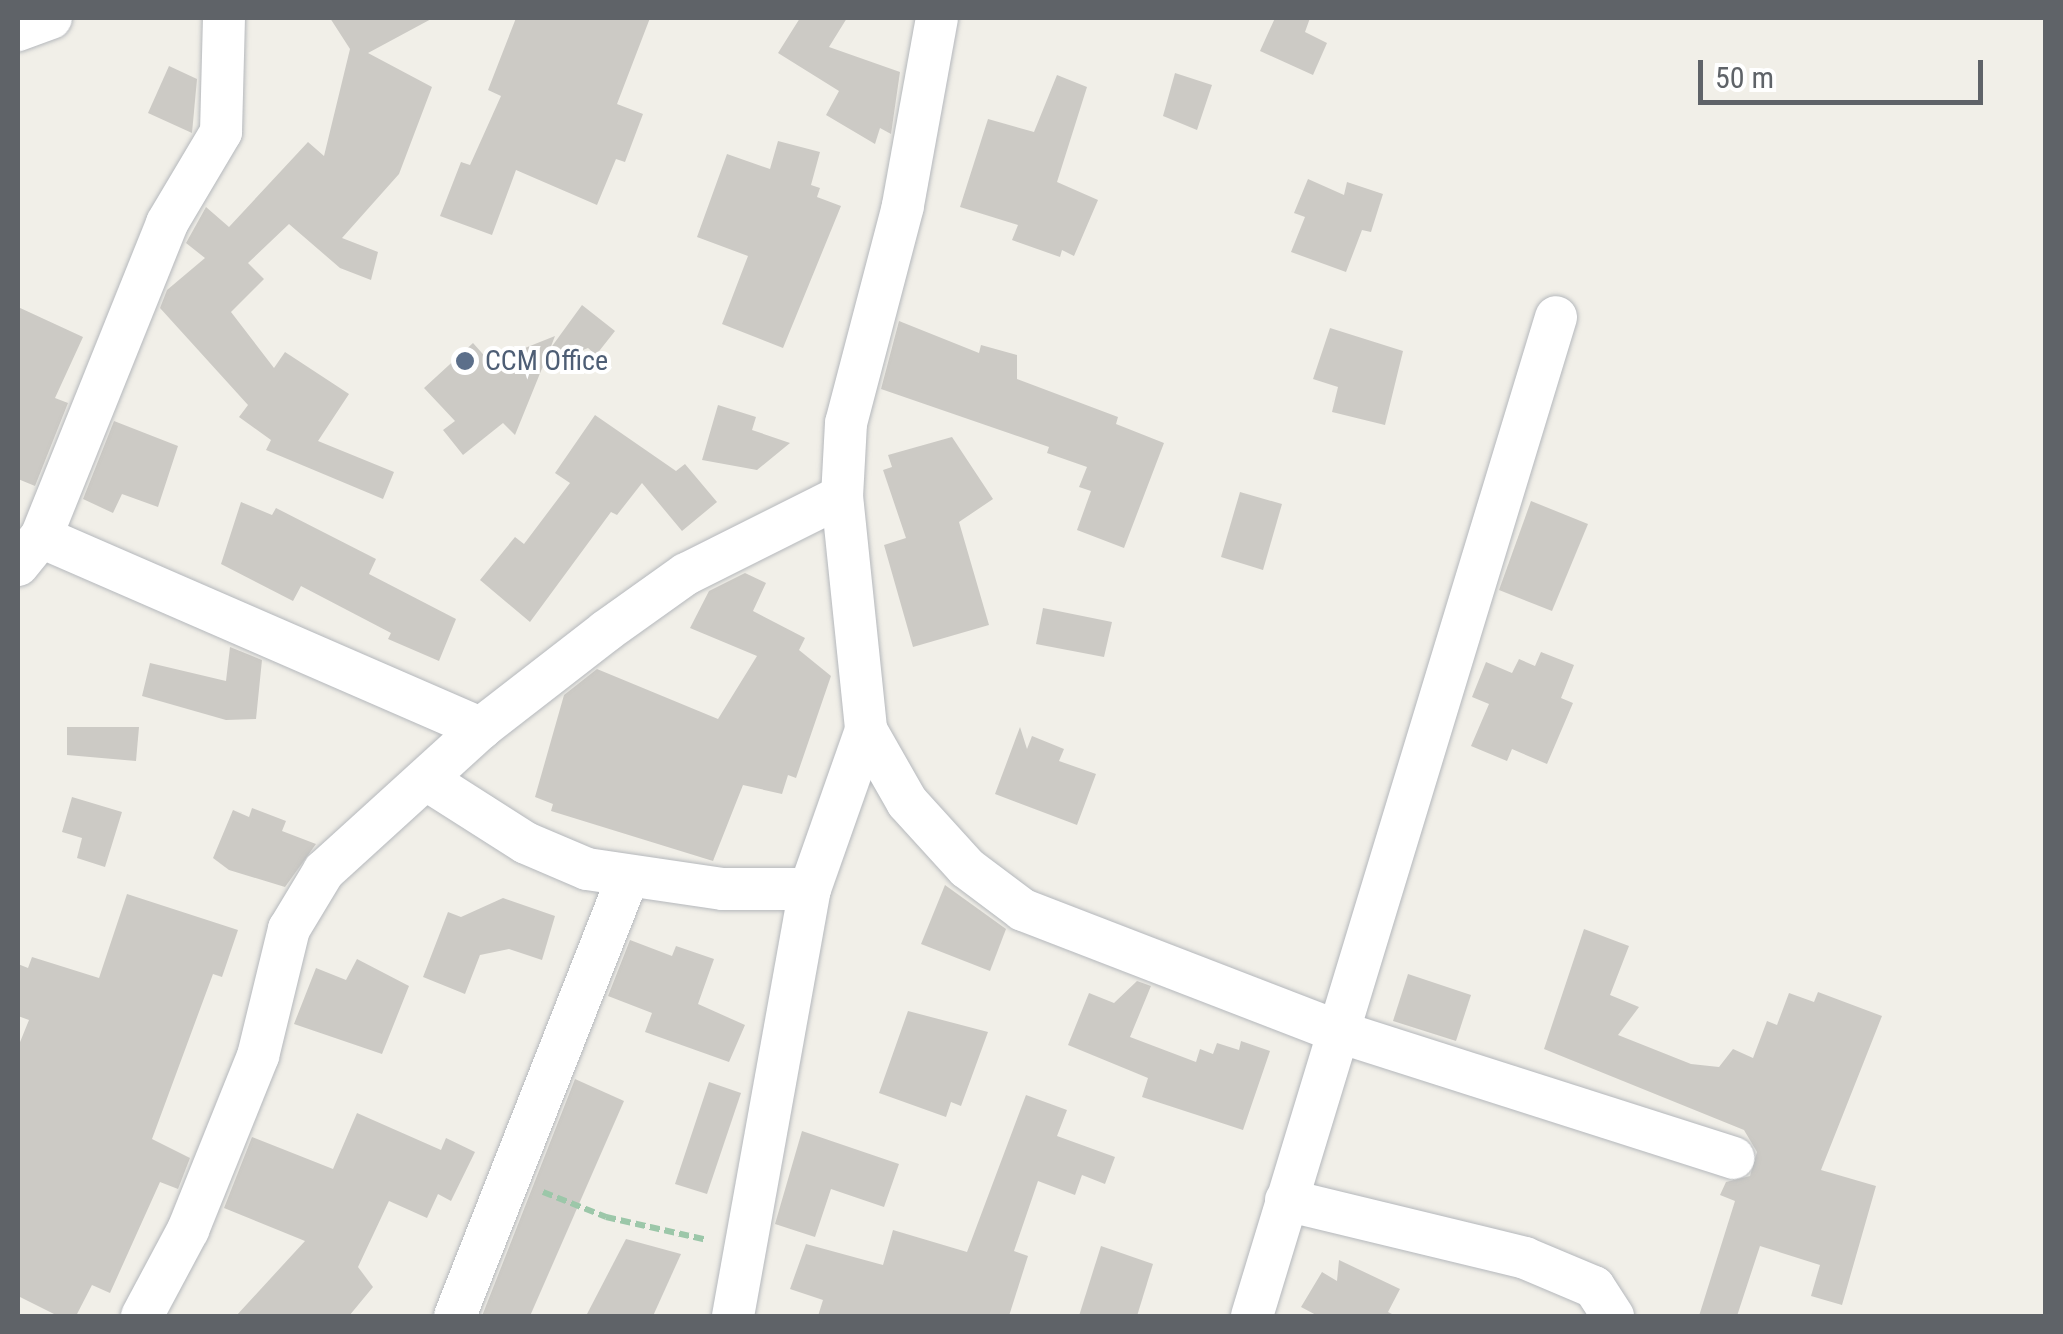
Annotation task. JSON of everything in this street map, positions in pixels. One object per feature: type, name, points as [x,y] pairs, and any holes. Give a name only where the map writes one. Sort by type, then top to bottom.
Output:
[{"type":"street","points":[[18,30],[51,18]]},
{"type":"street","points":[[224,18],[221,132],[167,223],[30,551],[481,728]]},
{"type":"street","points":[[937,18],[903,206],[846,423],[842,496],[866,730],[906,802],[967,868],[1023,910],[1339,1032],[1733,1158]]},
{"type":"street","points":[[1252,1316],[1556,318]]},
{"type":"street","points":[[142,1316],[188,1230],[258,1056],[297,911],[324,871],[481,728],[686,574],[842,496]]},
{"type":"street","points":[[733,1316],[810,889],[866,730]]},
{"type":"street","points":[[427,780],[526,843],[628,878],[722,889],[810,889]]},
{"type":"street","points":[[456,1316],[628,878]]},
{"type":"street","points":[[1286,1200],[1526,1258],[1594,1287],[1613,1316]]},
{"type":"path","points":[[509,1178],[606,1218],[743,1246]]},
{"type":"building","points":[[330,18],[433,18],[368,53],[432,87],[399,174],[342,238],[378,252],[371,280],[340,268],[289,224],[248,263],[264,279],[231,312],[274,368],[285,352],[349,394],[318,441],[394,472],[383,499],[266,450],[271,440],[239,417],[248,405],[160,308],[167,290],[205,258],[186,243],[206,207],[229,227],[308,142],[324,156],[350,49]]},
{"type":"building","points":[[516,18],[650,18],[617,104],[643,114],[625,162],[616,159],[597,205],[516,170],[492,235],[440,216],[461,162],[470,165],[501,96],[488,90]]},
{"type":"building","points":[[800,18],[847,18],[829,47],[900,72],[891,134],[880,128],[875,144],[826,115],[839,91],[778,53]]},
{"type":"building","points":[[1275,18],[1310,18],[1305,32],[1327,43],[1313,75],[1260,51]]},
{"type":"building","points":[[169,66],[197,79],[192,133],[148,113]]},
{"type":"building","points":[[1175,73],[1212,85],[1197,130],[1163,116]]},
{"type":"building","points":[[1057,75],[1087,87],[1057,182],[1098,200],[1074,256],[1062,250],[1060,257],[1012,240],[1018,225],[960,207],[988,119],[1034,132]]},
{"type":"building","points":[[778,141],[820,152],[811,185],[820,188],[817,197],[841,206],[783,348],[722,324],[748,256],[697,237],[727,154],[770,169]]},
{"type":"building","points":[[1308,179],[1344,195],[1347,182],[1383,194],[1371,232],[1362,230],[1346,272],[1291,252],[1305,217],[1294,213]]},
{"type":"building","points":[[582,305],[615,331],[596,355],[588,348],[543,366],[515,435],[503,423],[463,455],[443,430],[455,421],[424,388],[473,343],[490,362],[555,336],[550,349]]},
{"type":"building","points":[[18,307],[83,337],[55,398],[68,403],[35,486],[18,479]]},
{"type":"building","points":[[899,321],[979,353],[981,345],[1017,355],[1017,379],[1118,417],[1116,424],[1164,443],[1124,548],[1077,530],[1091,491],[1079,487],[1087,467],[1047,453],[1049,447],[881,389]]},
{"type":"building","points":[[1330,328],[1403,351],[1385,425],[1332,412],[1338,387],[1313,379]]},
{"type":"building","points":[[718,405],[756,417],[752,430],[790,443],[757,470],[702,460]]},
{"type":"building","points":[[595,415],[676,471],[685,464],[717,502],[682,531],[642,483],[617,515],[611,512],[530,622],[480,580],[515,537],[524,544],[570,483],[555,473]]},
{"type":"building","points":[[114,421],[178,446],[158,507],[122,494],[113,513],[83,499]]},
{"type":"building","points":[[952,437],[993,499],[959,522],[989,625],[913,647],[884,545],[906,538],[883,470],[892,467],[888,455]]},
{"type":"building","points":[[1240,492],[1282,504],[1263,570],[1221,557]]},
{"type":"building","points":[[1531,501],[1588,524],[1552,611],[1499,590]]},
{"type":"building","points":[[241,502],[272,515],[276,508],[376,559],[369,574],[456,619],[439,661],[388,639],[391,633],[301,586],[293,601],[221,564]]},
{"type":"building","points":[[745,573],[766,583],[753,611],[805,638],[799,650],[831,676],[796,778],[788,775],[782,794],[743,785],[713,861],[551,811],[553,804],[535,797],[564,695],[597,669],[718,719],[757,656],[690,628],[709,591]]},
{"type":"building","points":[[1043,608],[1112,622],[1104,657],[1036,644]]},
{"type":"building","points":[[230,647],[262,660],[256,719],[226,720],[142,696],[150,663],[226,681]]},
{"type":"building","points":[[1541,652],[1574,665],[1561,698],[1573,703],[1547,764],[1512,749],[1507,761],[1471,746],[1489,704],[1472,697],[1486,662],[1512,673],[1519,659],[1535,666]]},
{"type":"building","points":[[67,727],[139,727],[136,761],[67,755]]},
{"type":"building","points":[[1020,727],[1027,749],[1032,736],[1064,749],[1059,761],[1096,774],[1077,825],[995,794]]},
{"type":"building","points":[[72,797],[122,812],[105,867],[77,858],[82,838],[62,832]]},
{"type":"building","points":[[252,808],[286,821],[282,831],[316,844],[285,887],[229,870],[213,858],[233,810],[249,817]]},
{"type":"building","points":[[945,885],[1006,929],[990,971],[921,944]]},
{"type":"building","points":[[127,894],[238,930],[222,977],[213,974],[152,1139],[190,1158],[178,1189],[160,1182],[110,1293],[92,1285],[76,1316],[58,1316],[18,1296],[18,1047],[29,1020],[18,1016],[18,964],[28,968],[32,957],[99,978]]},
{"type":"building","points":[[503,898],[555,916],[542,960],[509,949],[480,955],[465,994],[423,977],[448,912],[461,917]]},
{"type":"building","points":[[1584,929],[1629,946],[1610,995],[1639,1007],[1618,1035],[1691,1064],[1719,1067],[1733,1049],[1753,1058],[1767,1021],[1777,1025],[1789,993],[1814,1002],[1818,992],[1882,1016],[1821,1170],[1876,1186],[1842,1305],[1811,1296],[1820,1265],[1760,1246],[1737,1316],[1699,1316],[1735,1201],[1720,1195],[1726,1182],[1750,1176],[1757,1152],[1744,1130],[1544,1049]]},
{"type":"building","points":[[630,940],[672,956],[676,946],[714,959],[698,1004],[745,1025],[729,1062],[645,1032],[652,1013],[608,996]]},
{"type":"building","points":[[357,959],[409,986],[382,1054],[294,1024],[316,968],[346,980]]},
{"type":"building","points":[[1408,974],[1471,995],[1456,1041],[1393,1021]]},
{"type":"building","points":[[1137,981],[1151,986],[1130,1037],[1196,1062],[1200,1049],[1213,1054],[1217,1043],[1239,1050],[1241,1041],[1270,1051],[1243,1130],[1142,1097],[1148,1078],[1068,1045],[1089,993],[1114,1003]]},
{"type":"building","points":[[908,1011],[988,1032],[961,1106],[951,1102],[946,1117],[879,1093]]},
{"type":"building","points":[[575,1079],[624,1101],[530,1316],[482,1316]]},
{"type":"building","points":[[709,1082],[741,1093],[707,1194],[675,1184]]},
{"type":"building","points":[[1026,1095],[1067,1110],[1057,1136],[1115,1157],[1105,1184],[1082,1175],[1075,1195],[1038,1181],[1014,1251],[1028,1256],[1009,1316],[818,1316],[823,1300],[790,1289],[806,1244],[883,1265],[893,1230],[967,1252]]},
{"type":"building","points":[[357,1113],[441,1150],[446,1138],[475,1152],[451,1201],[438,1194],[427,1218],[389,1201],[358,1267],[373,1287],[349,1316],[236,1316],[305,1241],[224,1208],[252,1137],[333,1169]]},
{"type":"building","points":[[802,1131],[899,1164],[884,1207],[831,1189],[815,1237],[775,1224]]},
{"type":"building","points":[[626,1239],[681,1254],[653,1316],[586,1316]]},
{"type":"building","points":[[1101,1246],[1153,1264],[1137,1316],[1079,1316]]},
{"type":"building","points":[[1339,1260],[1400,1289],[1388,1312],[1396,1316],[1318,1316],[1301,1307],[1322,1272],[1337,1281]]},
{"type":"place","name":"CCM Office","points":[[465,361]]}]
